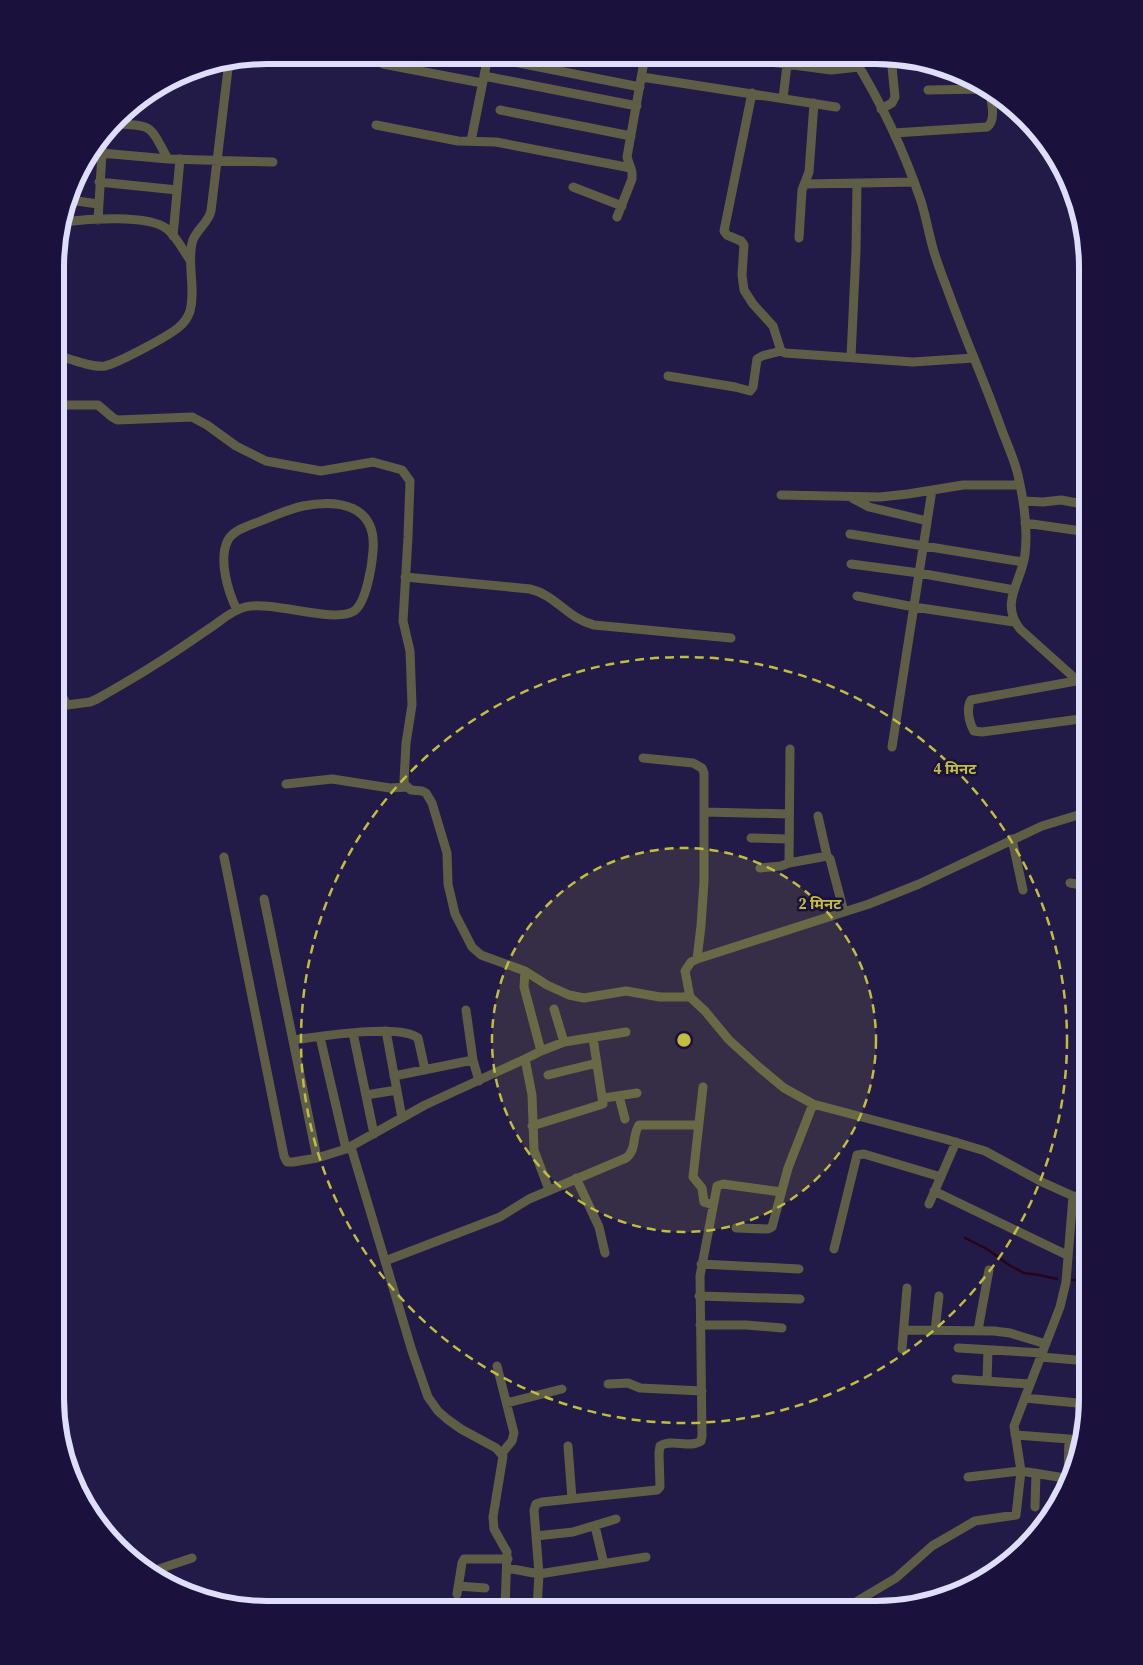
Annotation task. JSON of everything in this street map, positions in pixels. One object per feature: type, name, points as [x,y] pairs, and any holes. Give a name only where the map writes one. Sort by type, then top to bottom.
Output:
[{"type":"street","points":[[383,64],[637,106]]},
{"type":"street","points":[[471,141],[485,64]]},
{"type":"street","points":[[526,64],[640,87]]},
{"type":"street","points":[[617,217],[632,179],[627,157],[644,64]]},
{"type":"street","points":[[784,64],[831,70],[859,67]]},
{"type":"street","points":[[857,64],[894,133],[914,182],[928,224],[934,250],[1002,431],[1020,485],[1025,523],[1025,556],[1014,590],[1011,610],[1014,622],[1079,683]]},
{"type":"street","points":[[881,109],[894,101],[895,97],[892,64]]},
{"type":"street","points":[[783,98],[787,65]]},
{"type":"street","points":[[64,358],[104,366],[170,334],[181,326],[189,313],[191,304],[191,249],[194,236],[210,215],[229,68]]},
{"type":"street","points":[[642,77],[836,107]]},
{"type":"street","points":[[928,90],[974,89]]},
{"type":"street","points":[[752,93],[725,233],[744,244],[742,275],[744,290],[753,304],[773,326],[781,351]]},
{"type":"street","points":[[894,133],[990,126],[992,119],[990,99]]},
{"type":"street","points":[[799,238],[801,197],[809,172],[814,103]]},
{"type":"street","points":[[500,110],[630,136]]},
{"type":"street","points":[[122,124],[138,124],[147,127],[168,159]]},
{"type":"street","points":[[376,125],[458,141],[496,142],[630,168]]},
{"type":"street","points":[[98,220],[101,149]]},
{"type":"street","points":[[101,153],[168,159],[273,162]]},
{"type":"street","points":[[173,236],[180,159]]},
{"type":"street","points":[[99,182],[177,190]]},
{"type":"street","points":[[805,184],[914,182]]},
{"type":"street","points":[[851,357],[857,183]]},
{"type":"street","points":[[573,187],[622,206]]},
{"type":"street","points":[[75,201],[98,204]]},
{"type":"street","points":[[69,222],[134,220],[158,224],[169,230],[190,260]]},
{"type":"street","points":[[668,376],[750,391],[753,387],[757,359],[781,351],[785,353],[913,362],[974,358]]},
{"type":"street","points":[[64,405],[98,405],[117,420],[192,417],[207,425],[236,446],[266,461],[321,471],[373,462],[402,470],[410,480],[403,621],[410,651],[412,705],[405,752],[404,781],[405,785],[410,788]]},
{"type":"street","points":[[781,495],[852,498],[894,496],[963,485],[1020,485]]},
{"type":"street","points":[[892,747],[932,490]]},
{"type":"street","points":[[852,498],[869,507],[928,521]]},
{"type":"street","points":[[1023,501],[1043,502],[1061,500],[1079,503]]},
{"type":"street","points":[[64,705],[90,702],[97,699],[158,663],[237,610],[252,606],[263,606],[330,614],[353,612],[363,600],[373,553],[374,538],[371,527],[360,511],[352,507],[332,504],[291,509],[234,534],[226,543],[225,576],[230,596],[237,610]]},
{"type":"street","points":[[1025,523],[1079,531]]},
{"type":"street","points":[[850,534],[1023,562]]},
{"type":"street","points":[[851,564],[919,573],[1014,590]]},
{"type":"street","points":[[405,577],[530,588],[548,595],[578,620],[594,625],[731,638]]},
{"type":"street","points":[[857,596],[914,607],[1014,622]]},
{"type":"street","points":[[1076,681],[971,700],[968,707],[974,731],[982,732],[1079,719]]},
{"type":"street","points":[[64,700],[67,705]]},
{"type":"street","points":[[789,863],[790,749]]},
{"type":"street","points":[[643,758],[692,764],[702,768],[705,780],[703,903],[697,959]]},
{"type":"street","points":[[286,784],[332,779],[390,788],[410,788],[426,793],[432,804],[447,853],[448,884],[456,914],[472,947],[481,955],[569,995],[584,998],[626,991],[660,997],[690,997]]},
{"type":"street","points":[[705,812],[789,814]]},
{"type":"street","points":[[1079,815],[1042,826],[919,884],[869,904],[697,959],[691,962],[685,971],[690,997],[705,1011],[729,1040],[784,1088],[812,1104],[985,1151],[1042,1182],[1073,1196],[1079,1196]]},
{"type":"street","points":[[818,816],[827,856],[832,861],[844,912]]},
{"type":"street","points":[[751,838],[788,839]]},
{"type":"street","points":[[1012,839],[1023,890]]},
{"type":"street","points":[[760,868],[776,867],[827,856]]},
{"type":"street","points":[[224,858],[285,1160],[290,1162],[317,1158],[348,1148],[425,1105],[564,1042],[626,1032]]},
{"type":"street","points":[[1070,883],[1079,884]]},
{"type":"street","points":[[264,899],[317,1158]]},
{"type":"street","points":[[524,976],[541,1051]]},
{"type":"street","points":[[554,1009],[564,1042]]},
{"type":"street","points":[[466,1010],[473,1060],[479,1081]]},
{"type":"street","points":[[293,1040],[396,1030],[416,1036],[419,1041],[425,1070]]},
{"type":"street","points":[[386,1031],[402,1118]]},
{"type":"street","points":[[353,1033],[374,1134]]},
{"type":"street","points":[[320,1036],[348,1148],[428,1397],[447,1419],[502,1453],[504,1460],[493,1523],[498,1536],[506,1548],[508,1564],[506,1601]]},
{"type":"street","points":[[532,1126],[604,1104],[593,1038]]},
{"type":"street","points":[[525,1059],[532,1095],[532,1126],[535,1154],[549,1190]]},
{"type":"street","points":[[394,1076],[473,1060]]},
{"type":"street","points":[[548,1075],[598,1063]]},
{"type":"street","points":[[703,1087],[693,1178],[702,1188],[704,1202],[713,1205]]},
{"type":"street","points":[[366,1095],[397,1090]]},
{"type":"street","points":[[604,1098],[637,1092]]},
{"type":"street","points":[[619,1096],[625,1119]]},
{"type":"street","points":[[736,1228],[768,1229],[772,1227],[788,1168],[812,1104]]},
{"type":"street","points":[[385,1261],[500,1217],[524,1201],[630,1155],[639,1125],[699,1125]]},
{"type":"street","points":[[929,1204],[956,1142]]},
{"type":"street","points":[[834,1249],[856,1157],[859,1154],[941,1176]]},
{"type":"street","points":[[576,1178],[599,1227],[605,1253]]},
{"type":"street","points":[[537,1601],[539,1574],[534,1510],[536,1504],[657,1490],[660,1486],[660,1446],[667,1443],[697,1444],[701,1441],[702,1391],[699,1296],[701,1264],[717,1186],[720,1184],[781,1192]]},
{"type":"street","points":[[934,1191],[1067,1255]]},
{"type":"street","points":[[858,1601],[896,1578],[932,1546],[974,1521],[1016,1515],[1021,1471],[1014,1426],[1060,1307],[1066,1282],[1073,1196]]},
{"type":"street","points":[[701,1264],[799,1269]]},
{"type":"street","points":[[978,1330],[989,1270]]},
{"type":"street","points":[[902,1349],[907,1288]]},
{"type":"street","points":[[699,1296],[800,1300]]},
{"type":"street","points":[[935,1330],[939,1296]]},
{"type":"street","points":[[700,1325],[746,1325],[782,1328]]},
{"type":"street","points":[[904,1330],[978,1330],[1010,1333],[1043,1351]]},
{"type":"street","points":[[958,1348],[1043,1351],[1079,1360]]},
{"type":"street","points":[[987,1381],[988,1350]]},
{"type":"street","points":[[497,1366],[514,1433],[512,1441],[502,1453]]},
{"type":"street","points":[[956,1379],[1030,1384]]},
{"type":"street","points":[[608,1384],[628,1383],[640,1388],[702,1391]]},
{"type":"street","points":[[507,1403],[562,1389]]},
{"type":"street","points":[[1025,1398],[1079,1403]]},
{"type":"street","points":[[1016,1435],[1075,1439]]},
{"type":"street","points":[[1069,1439],[1069,1460]]},
{"type":"street","points":[[568,1446],[572,1499]]},
{"type":"street","points":[[968,1477],[1021,1471],[1063,1478]]},
{"type":"street","points":[[1035,1507],[1036,1473]]},
{"type":"street","points":[[536,1536],[573,1532],[616,1519]]},
{"type":"street","points":[[595,1526],[604,1564]]},
{"type":"street","points":[[485,1588],[458,1590],[464,1559],[508,1564],[539,1574],[646,1557]]},
{"type":"street","points":[[158,1569],[192,1558]]},
{"type":"waterway","points":[[965,1238],[987,1249],[1024,1273],[1057,1279]]},
{"type":"waterway","points":[[1072,1280],[1079,1280]]}]
